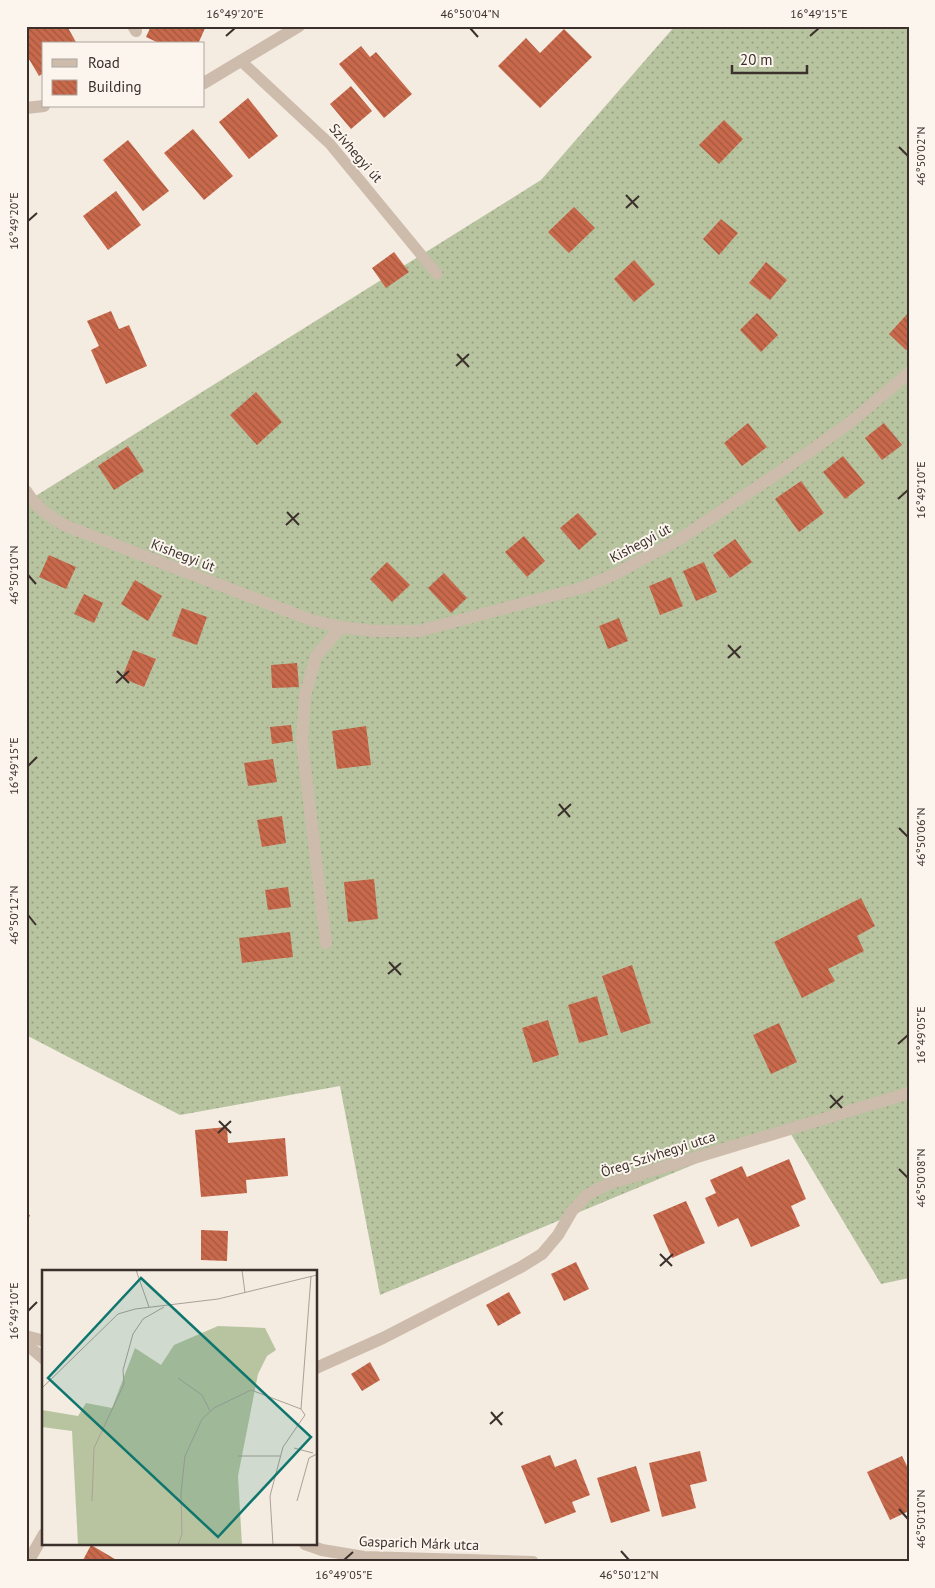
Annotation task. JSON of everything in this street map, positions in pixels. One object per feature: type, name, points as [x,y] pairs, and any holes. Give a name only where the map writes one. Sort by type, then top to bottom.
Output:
[{"type":"street","points":[[205,82],[299,26]]},
{"type":"street","points":[[26,108],[42,106]]},
{"type":"street","name":"Kishegyi út","points":[[26,491],[48,516],[66,526],[310,620],[340,627],[374,631],[419,631],[585,587],[613,575],[680,539],[812,450],[875,402],[909,373]]},
{"type":"street","points":[[326,943],[302,742],[305,696],[316,656],[340,627]]},
{"type":"street","name":"Öreg-Szívhegyi utca","points":[[318,1367],[383,1338],[535,1258],[558,1235],[572,1211],[587,1195],[608,1184],[909,1093]]},
{"type":"street","points":[[26,1336],[42,1340]]},
{"type":"street","points":[[26,1344],[42,1357]]},
{"type":"street","points":[[28,1562],[42,1538]]},
{"type":"street","name":"Gasparich Márk utca","points":[[311,1546],[322,1550],[364,1557],[533,1562]]},
{"type":"lane","name":"Szívhegyi út","points":[[241,61],[330,144],[437,274]]},
{"type":"green space","points":[[675,26],[909,26],[909,1278],[881,1284],[786,1126],[380,1295],[340,1086],[180,1115],[26,1035],[26,502],[541,180]]},
{"type":"building","points":[[26,26],[67,26],[76,42],[42,42],[42,74],[39,76],[26,54]]},
{"type":"building","points":[[151,26],[206,26],[199,42],[157,42],[146,37]]},
{"type":"building","points":[[564,29],[592,57],[540,108],[498,66],[526,38],[540,53]]},
{"type":"building","points":[[361,46],[370,57],[376,52],[412,94],[384,118],[339,64]]},
{"type":"building","points":[[351,86],[372,111],[351,129],[330,104]]},
{"type":"building","points":[[248,98],[278,136],[249,159],[219,122]]},
{"type":"building","points":[[724,120],[743,139],[719,164],[699,145]]},
{"type":"building","points":[[193,129],[233,176],[204,200],[164,153]]},
{"type":"building","points":[[128,140],[169,191],[143,211],[103,160]]},
{"type":"building","points":[[116,191],[141,225],[108,250],[83,216]]},
{"type":"building","points":[[574,207],[595,228],[569,253],[548,232]]},
{"type":"building","points":[[721,219],[738,233],[719,255],[703,239]]},
{"type":"building","points":[[394,252],[409,272],[386,288],[372,268]]},
{"type":"building","points":[[634,260],[655,284],[634,302],[614,279]]},
{"type":"building","points":[[766,262],[787,280],[770,300],[749,283]]},
{"type":"building","points":[[111,311],[119,329],[129,325],[147,366],[106,384],[91,350],[99,346],[87,321]]},
{"type":"building","points":[[909,312],[909,348],[906,350],[889,334]]},
{"type":"building","points":[[757,313],[778,335],[761,352],[740,330]]},
{"type":"building","points":[[256,392],[282,422],[257,445],[230,415]]},
{"type":"building","points":[[748,423],[767,447],[742,466],[724,443]]},
{"type":"building","points":[[884,423],[902,445],[882,460],[865,438]]},
{"type":"building","points":[[128,446],[144,471],[114,490],[98,466]]},
{"type":"building","points":[[843,456],[865,483],[845,499],[823,472]]},
{"type":"building","points":[[801,481],[824,513],[799,532],[775,499]]},
{"type":"building","points":[[578,513],[597,534],[579,550],[560,528]]},
{"type":"building","points":[[524,536],[545,561],[527,577],[505,552]]},
{"type":"building","points":[[735,539],[752,562],[730,578],[713,555]]},
{"type":"building","points":[[49,555],[76,567],[66,589],[39,577]]},
{"type":"building","points":[[387,562],[410,585],[392,602],[370,579]]},
{"type":"building","points":[[704,562],[717,592],[696,601],[683,571]]},
{"type":"building","points":[[444,573],[467,598],[451,613],[428,588]]},
{"type":"building","points":[[671,577],[683,606],[660,615],[649,586]]},
{"type":"building","points":[[135,580],[162,596],[148,621],[121,604]]},
{"type":"building","points":[[84,594],[103,603],[94,623],[74,614]]},
{"type":"building","points":[[182,608],[207,617],[197,645],[172,636]]},
{"type":"building","points":[[619,618],[628,641],[608,649],[599,626]]},
{"type":"building","points":[[133,650],[156,659],[144,687],[122,678]]},
{"type":"building","points":[[297,663],[299,687],[272,688],[271,665]]},
{"type":"building","points":[[291,725],[293,741],[272,744],[270,727]]},
{"type":"building","points":[[366,726],[371,765],[337,769],[332,731]]},
{"type":"building","points":[[273,759],[277,782],[248,786],[244,763]]},
{"type":"building","points":[[282,816],[286,843],[262,847],[257,820]]},
{"type":"building","points":[[374,879],[378,919],[348,922],[344,882]]},
{"type":"building","points":[[288,887],[291,907],[268,910],[265,890]]},
{"type":"building","points":[[861,898],[875,926],[857,936],[864,951],[828,969],[835,981],[802,998],[774,942]]},
{"type":"building","points":[[290,932],[293,957],[242,963],[239,938]]},
{"type":"building","points":[[632,965],[651,1023],[621,1033],[602,976]]},
{"type":"building","points":[[597,996],[608,1035],[579,1043],[568,1005]]},
{"type":"building","points":[[548,1020],[559,1055],[533,1063],[522,1028]]},
{"type":"building","points":[[779,1023],[797,1062],[771,1074],[753,1035]]},
{"type":"building","points":[[227,1127],[228,1143],[285,1138],[288,1176],[246,1180],[247,1193],[201,1197],[195,1130]]},
{"type":"building","points":[[789,1159],[806,1199],[791,1206],[800,1226],[751,1247],[738,1218],[718,1227],[705,1198],[716,1193],[710,1180],[742,1166],[747,1177]]},
{"type":"building","points":[[686,1201],[705,1243],[672,1258],[653,1215]]},
{"type":"building","points":[[26,1214],[30,1215],[26,1226]]},
{"type":"building","points":[[201,1230],[228,1231],[227,1261],[201,1260]]},
{"type":"building","points":[[576,1262],[589,1289],[564,1301],[551,1274]]},
{"type":"building","points":[[509,1292],[521,1313],[498,1326],[486,1305]]},
{"type":"building","points":[[370,1362],[380,1380],[362,1391],[351,1374]]},
{"type":"building","points":[[700,1451],[707,1481],[690,1485],[696,1508],[662,1517],[649,1463]]},
{"type":"building","points":[[550,1455],[555,1467],[576,1459],[590,1495],[572,1502],[576,1512],[545,1524],[521,1466]]},
{"type":"building","points":[[902,1456],[909,1470],[909,1511],[890,1520],[867,1472]]},
{"type":"building","points":[[636,1466],[650,1511],[611,1523],[597,1478]]},
{"type":"building","points":[[90,1546],[93,1546],[120,1562],[82,1562]]}]
